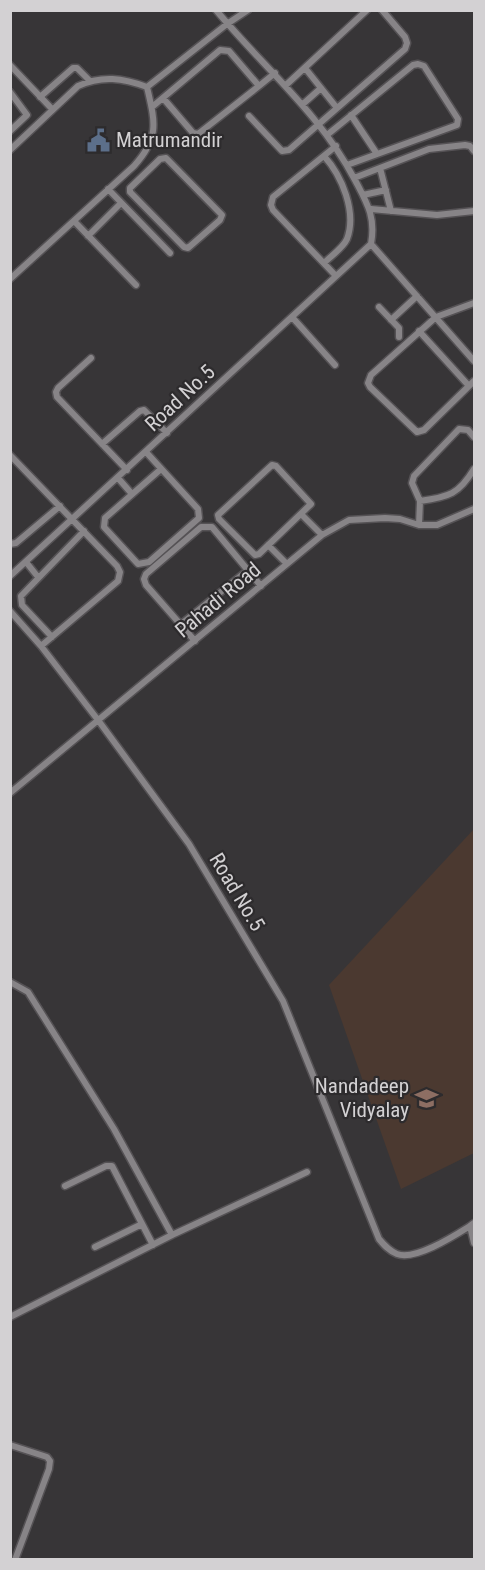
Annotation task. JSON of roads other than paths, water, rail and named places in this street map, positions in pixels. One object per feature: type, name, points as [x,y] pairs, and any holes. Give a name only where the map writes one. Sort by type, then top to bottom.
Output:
[{"type":"street","points":[[216,10],[303,104],[336,146],[371,209],[374,229],[371,244],[474,361]]},
{"type":"street","points":[[147,87],[248,10]]},
{"type":"street","points":[[286,85],[367,10]]},
{"type":"street","points":[[249,116],[285,152],[405,49],[407,43],[405,38],[382,10]]},
{"type":"street","points":[[152,107],[224,49],[229,51],[259,86]]},
{"type":"street","points":[[327,135],[413,65],[418,64],[424,66],[458,119],[457,125],[347,165]]},
{"type":"street","points":[[10,65],[52,109]]},
{"type":"street","points":[[40,97],[73,68],[77,68],[90,81]]},
{"type":"street","points":[[305,68],[337,108]]},
{"type":"street","points":[[163,98],[193,133],[198,134],[275,73]]},
{"type":"street","points":[[10,150],[78,86],[105,78],[128,80],[147,87]]},
{"type":"street","points":[[10,279],[145,153],[150,144],[154,126],[147,87]]},
{"type":"street","points":[[303,104],[321,88]]},
{"type":"street","points":[[10,92],[27,115],[10,132]]},
{"type":"street","points":[[351,115],[377,154]]},
{"type":"street","points":[[354,178],[429,149],[465,145],[470,146],[474,151]]},
{"type":"street","points":[[336,146],[273,197],[271,205],[273,210],[336,276]]},
{"type":"street","points":[[145,153],[156,163]]},
{"type":"street","points":[[324,156],[334,167],[344,187],[348,201],[349,222],[345,242],[324,263]]},
{"type":"street","points":[[162,158],[168,159],[220,213],[220,220],[191,246],[184,247],[131,194],[130,188],[156,163],[162,158]]},
{"type":"street","points":[[380,168],[391,211]]},
{"type":"street","points":[[124,175],[134,186]]},
{"type":"street","points":[[108,189],[170,253]]},
{"type":"street","points":[[363,195],[386,190]]},
{"type":"street","points":[[88,236],[121,203]]},
{"type":"street","points":[[371,209],[436,215],[474,211]]},
{"type":"street","points":[[74,221],[136,285]]},
{"type":"street","name":"Road No.5","points":[[10,576],[371,244]]},
{"type":"street","points":[[391,320],[417,296]]},
{"type":"street","points":[[419,332],[472,383],[424,430],[417,432],[370,387],[368,383],[371,375],[419,332],[436,317],[474,303]]},
{"type":"street","points":[[379,307],[399,328],[399,337]]},
{"type":"street","points":[[292,317],[335,365]]},
{"type":"street","points":[[91,358],[56,392],[57,398],[127,470]]},
{"type":"street","points":[[102,444],[144,410],[167,433]]},
{"type":"street","points":[[419,525],[420,501],[412,483],[414,476],[459,429],[468,430],[474,437]]},
{"type":"street","points":[[146,452],[198,509],[199,518],[144,565],[138,564],[104,527],[103,522],[161,469]]},
{"type":"street","points":[[10,455],[73,519],[120,572],[118,581],[41,646]]},
{"type":"street","points":[[275,465],[311,502],[310,506],[268,545],[257,555],[253,554],[219,519],[219,513],[270,466],[275,465]]},
{"type":"street","points":[[420,501],[444,498],[456,491],[474,469]]},
{"type":"street","points":[[118,478],[132,494]]},
{"type":"street","points":[[10,544],[16,543],[60,506]]},
{"type":"street","name":"Pahadi Road","points":[[10,794],[322,536],[349,520],[400,519],[419,525],[437,525],[474,509]]},
{"type":"street","points":[[301,514],[322,536]]},
{"type":"street","points":[[195,641],[146,585],[144,579],[146,574],[201,527],[212,527],[261,586]]},
{"type":"street","points":[[52,637],[21,601],[22,593],[84,531]]},
{"type":"street","points":[[268,545],[287,564]]},
{"type":"street","points":[[26,562],[38,577]]},
{"type":"street","points":[[180,625],[248,570]]},
{"type":"street","name":"Road No.5","points":[[10,611],[41,646],[98,720],[189,844],[284,1001],[379,1239],[388,1249],[398,1255],[409,1256],[443,1242],[472,1225]]},
{"type":"street","points":[[10,982],[28,992],[114,1129],[172,1235]]},
{"type":"street","points":[[65,1186],[106,1166],[112,1166],[153,1245]]},
{"type":"street","points":[[10,1317],[172,1235],[308,1172]]},
{"type":"street","points":[[95,1247],[142,1224]]},
{"type":"street","points":[[472,1225],[474,1243]]},
{"type":"street","points":[[10,1445],[47,1457],[50,1461],[15,1560]]},
{"type":"place","name":"Matrumandir","points":[[98,140]]},
{"type":"place","name":"Nandadeep Vidyalay","points":[[427,1098]]}]
